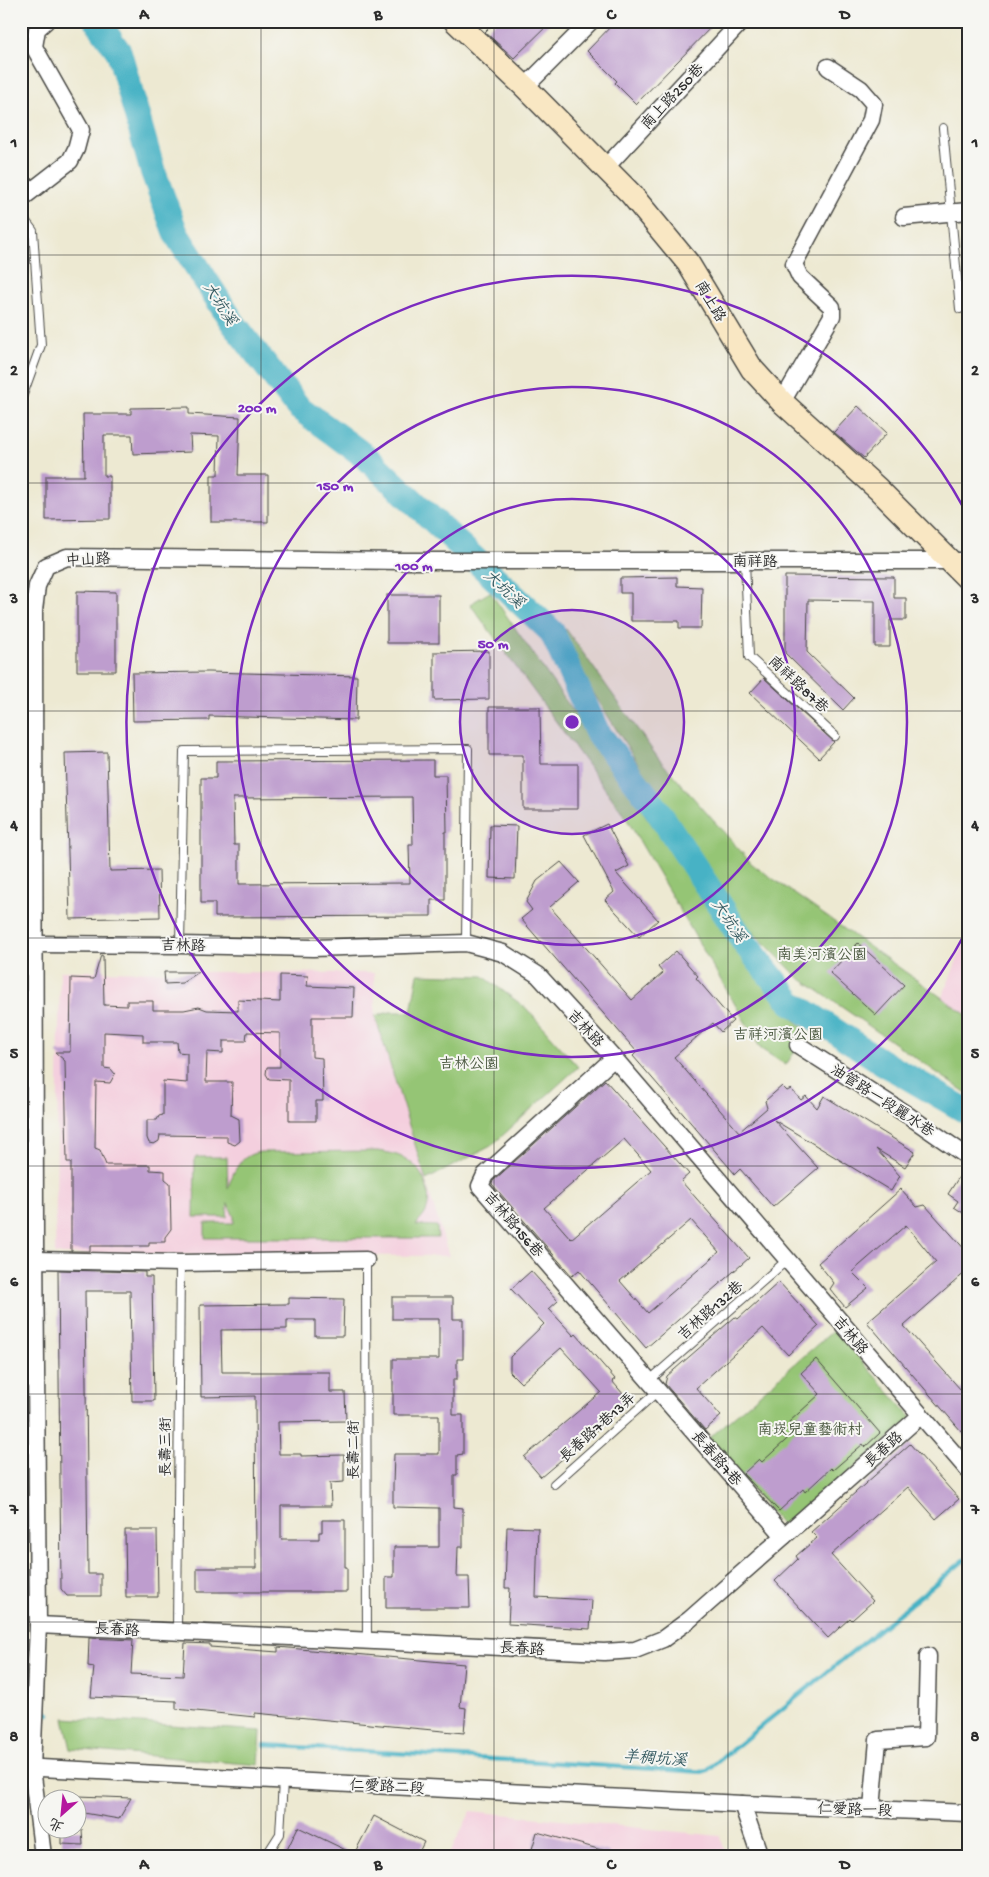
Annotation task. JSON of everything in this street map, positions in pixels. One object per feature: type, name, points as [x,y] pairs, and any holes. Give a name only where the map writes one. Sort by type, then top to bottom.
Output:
[{"type":"street","name":"南上路","points":[[455,21],[525,87],[630,194],[688,264],[752,369],[782,402],[958,561],[968,579]]},
{"type":"street","points":[[525,87],[591,21]]},
{"type":"street","name":"南上路250巷","points":[[605,168],[739,24]]},
{"type":"street","points":[[21,199],[70,161],[76,149],[81,130],[34,47],[41,25]]},
{"type":"street","points":[[782,402],[832,316],[832,306],[800,277],[794,264],[871,120],[874,104],[861,89],[828,67]]},
{"type":"street","points":[[904,217],[968,211]]},
{"type":"street","name":"中山路","points":[[44,1856],[27,1767],[28,1715],[35,1692],[38,1626],[28,1260],[34,944],[28,909],[34,610],[37,586],[46,566],[66,557],[405,560]]},
{"type":"street","name":"南祥路","points":[[405,560],[958,561]]},
{"type":"street","name":"吉林路","points":[[34,944],[180,944],[313,948],[466,943],[503,953],[538,975],[614,1058],[968,1470]]},
{"type":"street","name":"油管路一段麗水巷","points":[[798,1045],[909,1116],[968,1157]]},
{"type":"street","name":"吉林路156巷","points":[[614,1058],[484,1175],[480,1186],[654,1385]]},
{"type":"street","points":[[28,1260],[180,1263],[366,1260]]},
{"type":"street","name":"長春路7巷","points":[[654,1385],[784,1536]]},
{"type":"street","name":"長春路","points":[[38,1626],[604,1652],[635,1650],[663,1639],[689,1620],[920,1416]]},
{"type":"street","points":[[872,1810],[878,1740],[926,1737],[928,1656]]},
{"type":"street","name":"仁愛路二段","points":[[27,1767],[742,1804]]},
{"type":"street","points":[[742,1804],[760,1856]]},
{"type":"street","name":"仁愛路一段","points":[[742,1804],[968,1813]]},
{"type":"lane","points":[[943,128],[960,309]]},
{"type":"lane","points":[[21,215],[33,231],[41,345],[21,400]]},
{"type":"lane","name":"南祥路87巷","points":[[745,561],[749,656],[835,736]]},
{"type":"lane","points":[[180,944],[184,751],[468,749],[466,943]]},
{"type":"lane","name":"長壽二街","points":[[366,1260],[367,1641]]},
{"type":"lane","name":"吉林路132巷","points":[[654,1385],[787,1260]]},
{"type":"lane","name":"長壽三街","points":[[177,1632],[180,1263]]},
{"type":"lane","name":"長春路7巷13弄","points":[[554,1484],[654,1385]]},
{"type":"lane","points":[[266,1856],[280,1834],[283,1781]]},
{"type":"shaded area","points":[[968,940],[968,1016],[942,998],[963,945]]},
{"type":"shaded area","points":[[60,971],[374,973],[375,1016],[449,1256],[55,1254]]},
{"type":"shaded area","points":[[471,1811],[720,1836],[727,1856],[448,1856]]},
{"type":"green space","name":"吉祥河濱公園","points":[[490,592],[778,1006],[808,1031],[786,1065],[761,1049],[625,816],[470,604]]},
{"type":"green space","name":"南美河濱公園","points":[[566,629],[658,758],[752,864],[968,1016],[968,1094],[798,977],[738,917],[657,794],[557,635]]},
{"type":"green space","name":"吉林公園","points":[[418,974],[483,976],[526,1008],[578,1067],[491,1146],[426,1180],[375,1016],[390,1012],[411,1012]]},
{"type":"green space","points":[[377,1151],[391,1153],[404,1158],[421,1174],[427,1189],[428,1205],[425,1214],[416,1225],[437,1226],[438,1238],[205,1238],[205,1223],[234,1223],[234,1217],[228,1203],[227,1217],[194,1217],[195,1157],[227,1157],[228,1189],[232,1176],[242,1160],[260,1152]]},
{"type":"green space","name":"南崁兒童藝術村","points":[[834,1330],[912,1418],[785,1528],[708,1439]]},
{"type":"green space","points":[[64,1718],[261,1731],[259,1765],[71,1749]]},
{"type":"building","points":[[496,21],[552,21],[514,58],[485,32]]},
{"type":"building","points":[[616,21],[717,21],[636,104],[615,83],[617,81],[587,51]]},
{"type":"building","points":[[858,406],[887,433],[864,458],[834,432]]},
{"type":"building","points":[[189,407],[189,414],[240,417],[238,475],[268,475],[268,522],[211,522],[211,475],[218,475],[219,436],[190,435],[191,452],[133,454],[132,435],[104,435],[104,476],[110,476],[110,519],[46,520],[46,476],[84,476],[83,414],[131,414],[131,408]]},
{"type":"building","points":[[785,576],[894,577],[894,598],[906,598],[906,620],[890,620],[890,647],[875,647],[875,601],[808,600],[807,652],[854,698],[843,710],[785,653]]},
{"type":"building","points":[[677,577],[677,586],[702,587],[701,628],[679,628],[679,621],[631,621],[631,593],[620,593],[620,578]]},
{"type":"building","points":[[77,591],[116,592],[116,671],[77,671]]},
{"type":"building","points":[[387,595],[439,595],[439,643],[387,643]]},
{"type":"building","points":[[489,651],[489,699],[434,700],[434,652]]},
{"type":"building","points":[[208,672],[357,676],[356,720],[209,716],[209,720],[133,721],[132,673]]},
{"type":"building","points":[[764,678],[834,742],[819,758],[750,693]]},
{"type":"building","points":[[489,707],[540,707],[541,764],[578,764],[578,809],[523,809],[523,755],[489,755]]},
{"type":"building","points":[[107,752],[110,871],[159,870],[160,917],[70,919],[65,753]]},
{"type":"building","points":[[433,760],[433,775],[446,775],[445,900],[431,900],[431,916],[215,917],[215,903],[201,903],[201,778],[216,778],[216,761]],"holes":[[[412,797],[413,845],[409,845],[410,883],[239,884],[239,845],[234,845],[233,798]]]},
{"type":"building","points":[[607,824],[629,866],[616,873],[658,920],[639,937],[605,900],[614,892],[584,835]]},
{"type":"building","points":[[490,825],[517,826],[515,879],[489,878]]},
{"type":"building","points":[[561,862],[579,882],[550,907],[632,1000],[663,973],[658,967],[676,951],[698,976],[696,978],[733,1021],[721,1032],[713,1023],[674,1057],[739,1132],[767,1108],[765,1101],[782,1086],[787,1091],[791,1089],[801,1100],[806,1096],[817,1108],[824,1096],[915,1152],[905,1167],[876,1149],[900,1176],[891,1191],[774,1120],[818,1168],[773,1207],[740,1169],[735,1174],[633,1056],[637,1052],[521,919],[532,910],[526,902],[537,881]]},
{"type":"building","points":[[858,943],[904,985],[876,1015],[830,973]]},
{"type":"building","points":[[101,955],[103,956],[104,1005],[127,1006],[127,1001],[153,1001],[153,1010],[184,1010],[199,1007],[207,1010],[238,1011],[238,1000],[280,1002],[280,975],[308,976],[307,986],[354,988],[353,1017],[312,1017],[312,1057],[322,1058],[323,1101],[316,1101],[316,1121],[289,1121],[289,1080],[269,1079],[266,1074],[267,1067],[280,1067],[280,1033],[247,1032],[246,1041],[223,1041],[223,1053],[207,1052],[206,1082],[232,1082],[231,1115],[239,1119],[240,1141],[235,1145],[227,1142],[227,1136],[160,1135],[159,1141],[154,1144],[149,1143],[147,1138],[147,1120],[157,1120],[159,1116],[163,1115],[163,1081],[187,1083],[187,1053],[178,1052],[177,1042],[143,1042],[143,1034],[104,1032],[104,1068],[111,1069],[115,1074],[110,1083],[96,1082],[95,1148],[100,1150],[106,1165],[150,1165],[150,1170],[165,1171],[165,1179],[170,1183],[171,1229],[165,1237],[165,1242],[149,1242],[149,1246],[90,1246],[90,1251],[71,1251],[71,1162],[67,1162],[65,1061],[55,1052],[70,1052],[71,978],[94,979]]},
{"type":"building","points":[[164,972],[199,972],[182,983],[165,984]]},
{"type":"building","points":[[605,1080],[689,1174],[681,1181],[749,1258],[646,1348],[579,1270],[572,1276],[492,1184],[493,1181]],"holes":[[[624,1139],[651,1170],[571,1239],[544,1208]],[[691,1220],[719,1252],[648,1313],[620,1281]]]},
{"type":"building","points":[[959,1177],[968,1182],[968,1216],[954,1207],[958,1201],[948,1194]]},
{"type":"building","points":[[901,1189],[917,1207],[925,1205],[968,1253],[968,1270],[904,1326],[961,1390],[968,1384],[968,1439],[867,1322],[936,1262],[906,1225],[852,1272],[868,1288],[845,1307],[830,1289],[834,1283],[818,1263]]},
{"type":"building","points":[[58,1270],[145,1272],[145,1277],[152,1277],[154,1401],[132,1401],[130,1291],[85,1291],[88,1574],[101,1574],[101,1596],[67,1596],[61,1589]]},
{"type":"building","points":[[531,1271],[558,1301],[549,1309],[574,1336],[576,1334],[615,1379],[612,1381],[630,1402],[541,1477],[524,1457],[601,1392],[561,1348],[521,1383],[510,1372],[510,1357],[544,1324],[511,1289]]},
{"type":"building","points":[[779,1282],[819,1326],[788,1355],[763,1328],[696,1388],[721,1416],[705,1430],[665,1384],[667,1376],[735,1317],[738,1319]]},
{"type":"building","points":[[392,1297],[453,1297],[453,1319],[463,1319],[463,1359],[457,1359],[457,1379],[453,1379],[453,1415],[463,1415],[463,1454],[457,1455],[457,1475],[454,1475],[454,1507],[463,1508],[463,1547],[458,1547],[457,1577],[469,1577],[470,1608],[386,1608],[386,1577],[394,1577],[394,1547],[439,1547],[439,1508],[393,1507],[394,1454],[439,1454],[439,1415],[393,1415],[393,1359],[439,1359],[439,1319],[392,1319]]},
{"type":"building","points":[[289,1298],[344,1299],[343,1336],[315,1336],[315,1320],[287,1320],[287,1329],[221,1330],[222,1372],[330,1372],[330,1392],[345,1392],[346,1421],[278,1422],[279,1454],[301,1454],[301,1456],[344,1455],[344,1482],[330,1483],[331,1506],[281,1506],[281,1539],[319,1539],[319,1532],[322,1532],[322,1520],[345,1520],[347,1592],[197,1592],[197,1568],[256,1568],[255,1396],[201,1397],[200,1305],[289,1304]]},
{"type":"building","points":[[816,1359],[880,1433],[865,1447],[863,1444],[833,1470],[831,1468],[805,1492],[803,1489],[779,1511],[743,1474],[759,1459],[762,1462],[797,1430],[789,1422],[820,1394],[801,1373]]},
{"type":"building","points":[[910,1444],[959,1499],[936,1519],[908,1487],[831,1555],[873,1601],[828,1638],[775,1581],[798,1559],[796,1556],[817,1538],[811,1532]]},
{"type":"building","points":[[507,1527],[538,1528],[536,1597],[592,1600],[590,1629],[508,1624],[510,1588],[505,1588]]},
{"type":"building","points":[[125,1530],[157,1530],[158,1597],[126,1597]]},
{"type":"building","points":[[89,1638],[133,1640],[131,1674],[183,1676],[185,1643],[210,1644],[210,1647],[278,1652],[278,1647],[464,1664],[460,1707],[466,1708],[464,1733],[255,1713],[255,1717],[176,1709],[176,1701],[91,1697],[94,1667],[88,1666]]},
{"type":"building","points":[[88,1796],[131,1798],[119,1819],[88,1814]]},
{"type":"building","points":[[374,1816],[424,1842],[417,1856],[284,1856],[298,1827],[354,1854]]},
{"type":"building","points":[[537,1832],[609,1852],[608,1856],[530,1856]]},
{"type":"building","points":[[62,1840],[83,1840],[83,1845],[62,1844]]},
{"type":"waterway","name":"大坑溪","points":[[97,21],[119,52],[152,169],[176,234],[233,323],[298,407],[366,457],[552,632],[597,732],[656,808],[744,942],[791,1002],[882,1062],[968,1112]]},
{"type":"waterway","name":"羊稠坑溪","points":[[265,1745],[705,1772],[968,1557]]},
{"type":"waterway","name":"羊稠坑溪","points":[[21,1699],[31,1704]]},
{"type":"waterway","name":"羊稠坑溪","points":[[38,1708],[49,1714]]}]
